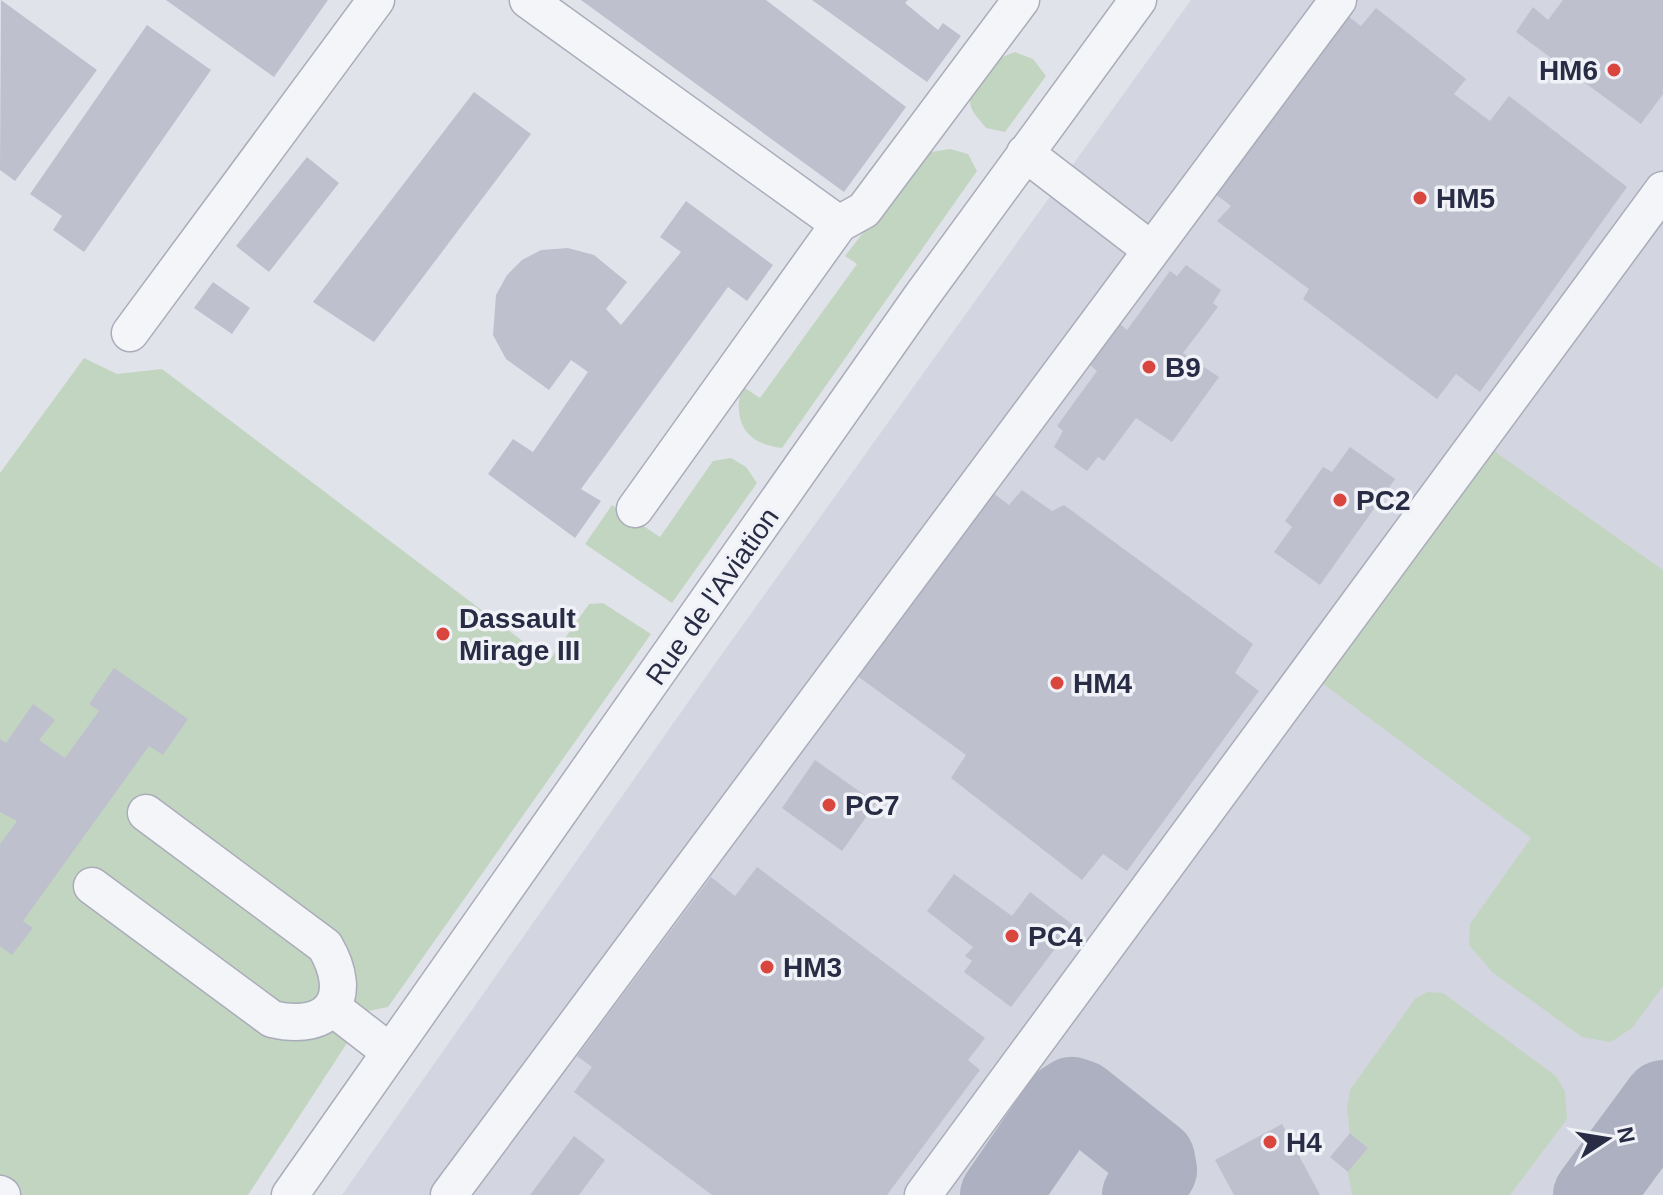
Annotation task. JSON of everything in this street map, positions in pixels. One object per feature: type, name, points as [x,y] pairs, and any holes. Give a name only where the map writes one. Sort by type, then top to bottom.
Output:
[{"type":"street","points":[[130,333],[376,0]]},
{"type":"street","points":[[528,0],[839,224]]},
{"type":"street","name":"Rue de l'Aviation","points":[[290,1195],[1025,153],[1138,0]]},
{"type":"street","points":[[449,1195],[1338,0]]},
{"type":"street","points":[[635,509],[839,224],[864,210],[1005,6]]},
{"type":"street","points":[[1025,153],[1150,249]]},
{"type":"street","points":[[923,1195],[1663,190]]},
{"type":"street","points":[[92,886],[272,1019],[293,1024],[315,1021],[333,1008],[340,987],[336,965],[325,946],[146,813]]},
{"type":"street","points":[[333,1008],[390,1052]]},
{"type":"shaded area","points":[[1191,0],[1663,0],[1663,1195],[342,1195],[717,661]]},
{"type":"green space","points":[[1015,52],[1033,59],[1046,76],[1005,132],[986,128],[971,107],[972,88],[990,65]]},
{"type":"green space","points":[[950,149],[968,154],[977,171],[782,448],[769,446],[750,436],[744,429],[739,410],[742,386],[760,398],[857,264],[845,256],[925,153]]},
{"type":"green space","points":[[84,358],[117,374],[162,369],[549,661],[589,604],[603,603],[651,634],[388,1007],[368,1011],[248,1195],[0,1195],[0,473]]},
{"type":"green space","points":[[1491,449],[1663,570],[1663,986],[1632,1028],[1611,1042],[1582,1037],[1492,972],[1469,945],[1470,924],[1531,838],[1322,683]]},
{"type":"green space","points":[[731,458],[746,467],[757,483],[672,603],[585,544],[612,505],[660,537],[713,461]]},
{"type":"green space","points":[[1427,992],[1443,993],[1556,1076],[1565,1092],[1567,1119],[1510,1195],[1352,1195],[1348,1172],[1368,1148],[1350,1133],[1347,1109],[1350,1090],[1415,999]]},
{"type":"building","points":[[1,0],[97,70],[15,181],[0,170]]},
{"type":"building","points":[[166,0],[328,0],[274,77]]},
{"type":"building","points":[[581,0],[766,0],[906,107],[844,192]]},
{"type":"building","points":[[812,0],[908,0],[905,3],[938,30],[943,23],[961,36],[927,82]]},
{"type":"building","name":"HM6","points":[[1563,0],[1663,0],[1663,94],[1641,124],[1516,32],[1533,7],[1548,20]]},
{"type":"building","name":"HM5","points":[[1376,8],[1466,79],[1454,94],[1490,121],[1509,96],[1627,187],[1480,392],[1456,374],[1437,399],[1303,299],[1309,289],[1217,221],[1231,206],[1210,190],[1344,13],[1361,26]]},
{"type":"building","points":[[147,25],[211,70],[84,252],[53,230],[62,216],[30,194]]},
{"type":"building","points":[[474,92],[531,134],[374,342],[313,302]]},
{"type":"building","points":[[307,157],[339,183],[269,272],[236,246]]},
{"type":"building","points":[[686,201],[773,265],[747,301],[728,287],[581,489],[601,501],[575,538],[488,474],[513,439],[533,452],[588,372],[571,360],[549,390],[506,359],[493,335],[496,295],[507,275],[522,260],[541,250],[568,248],[594,255],[627,282],[606,309],[621,325],[681,252],[660,237]]},
{"type":"building","name":"B9","points":[[1186,265],[1221,290],[1213,303],[1218,307],[1183,353],[1219,377],[1172,442],[1136,418],[1104,461],[1098,457],[1087,471],[1054,447],[1063,431],[1057,426],[1097,371],[1088,363],[1119,323],[1127,330],[1170,271],[1177,276]]},
{"type":"building","points":[[213,282],[250,308],[232,334],[194,308]]},
{"type":"building","name":"PC2","points":[[1350,447],[1395,479],[1320,585],[1274,552],[1292,527],[1285,521],[1323,467],[1332,472]]},
{"type":"building","name":"HM4","points":[[1022,490],[1052,511],[1064,505],[1253,644],[1235,673],[1259,691],[1127,871],[1103,854],[1082,880],[951,778],[966,755],[856,675],[992,492],[1009,505]]},
{"type":"building","points":[[114,668],[188,719],[163,755],[149,746],[23,921],[33,928],[12,955],[0,946],[0,844],[17,821],[0,812],[0,739],[6,743],[33,704],[55,720],[39,740],[65,758],[99,711],[89,704]]},
{"type":"building","name":"PC7","points":[[815,760],[876,803],[842,851],[782,808]]},
{"type":"building","name":"HM3","points":[[757,867],[985,1038],[968,1060],[980,1070],[887,1195],[712,1195],[574,1092],[592,1067],[577,1056],[711,877],[735,896]]},
{"type":"building","name":"PC4","points":[[954,874],[1012,916],[1030,892],[1073,925],[1011,1007],[964,972],[972,961],[965,956],[973,947],[927,911]]},
{"type":"building","name":"H4","points":[[1282,1124],[1320,1195],[1234,1195],[1215,1160]]},
{"type":"building","points":[[1350,1133],[1368,1148],[1348,1172],[1330,1157]]},
{"type":"building","points":[[574,1136],[605,1160],[579,1195],[530,1195]]},
{"type":"taxiway","points":[[1000,1195],[1064,1102],[1072,1097],[1081,1100],[1155,1159],[1157,1170],[1142,1195]]},
{"type":"taxiway","points":[[1593,1195],[1663,1100]]},
{"type":"place","name":"HM6","points":[[1614,70]]},
{"type":"place","name":"HM5","points":[[1420,198]]},
{"type":"place","name":"B9","points":[[1149,367]]},
{"type":"place","name":"PC2","points":[[1340,500]]},
{"type":"place","name":"Dassault Mirage III","points":[[443,634]]},
{"type":"place","name":"HM4","points":[[1057,683]]},
{"type":"place","name":"PC7","points":[[829,805]]},
{"type":"place","name":"PC4","points":[[1012,936]]},
{"type":"place","name":"HM3","points":[[767,967]]},
{"type":"place","name":"H4","points":[[1270,1142]]}]
